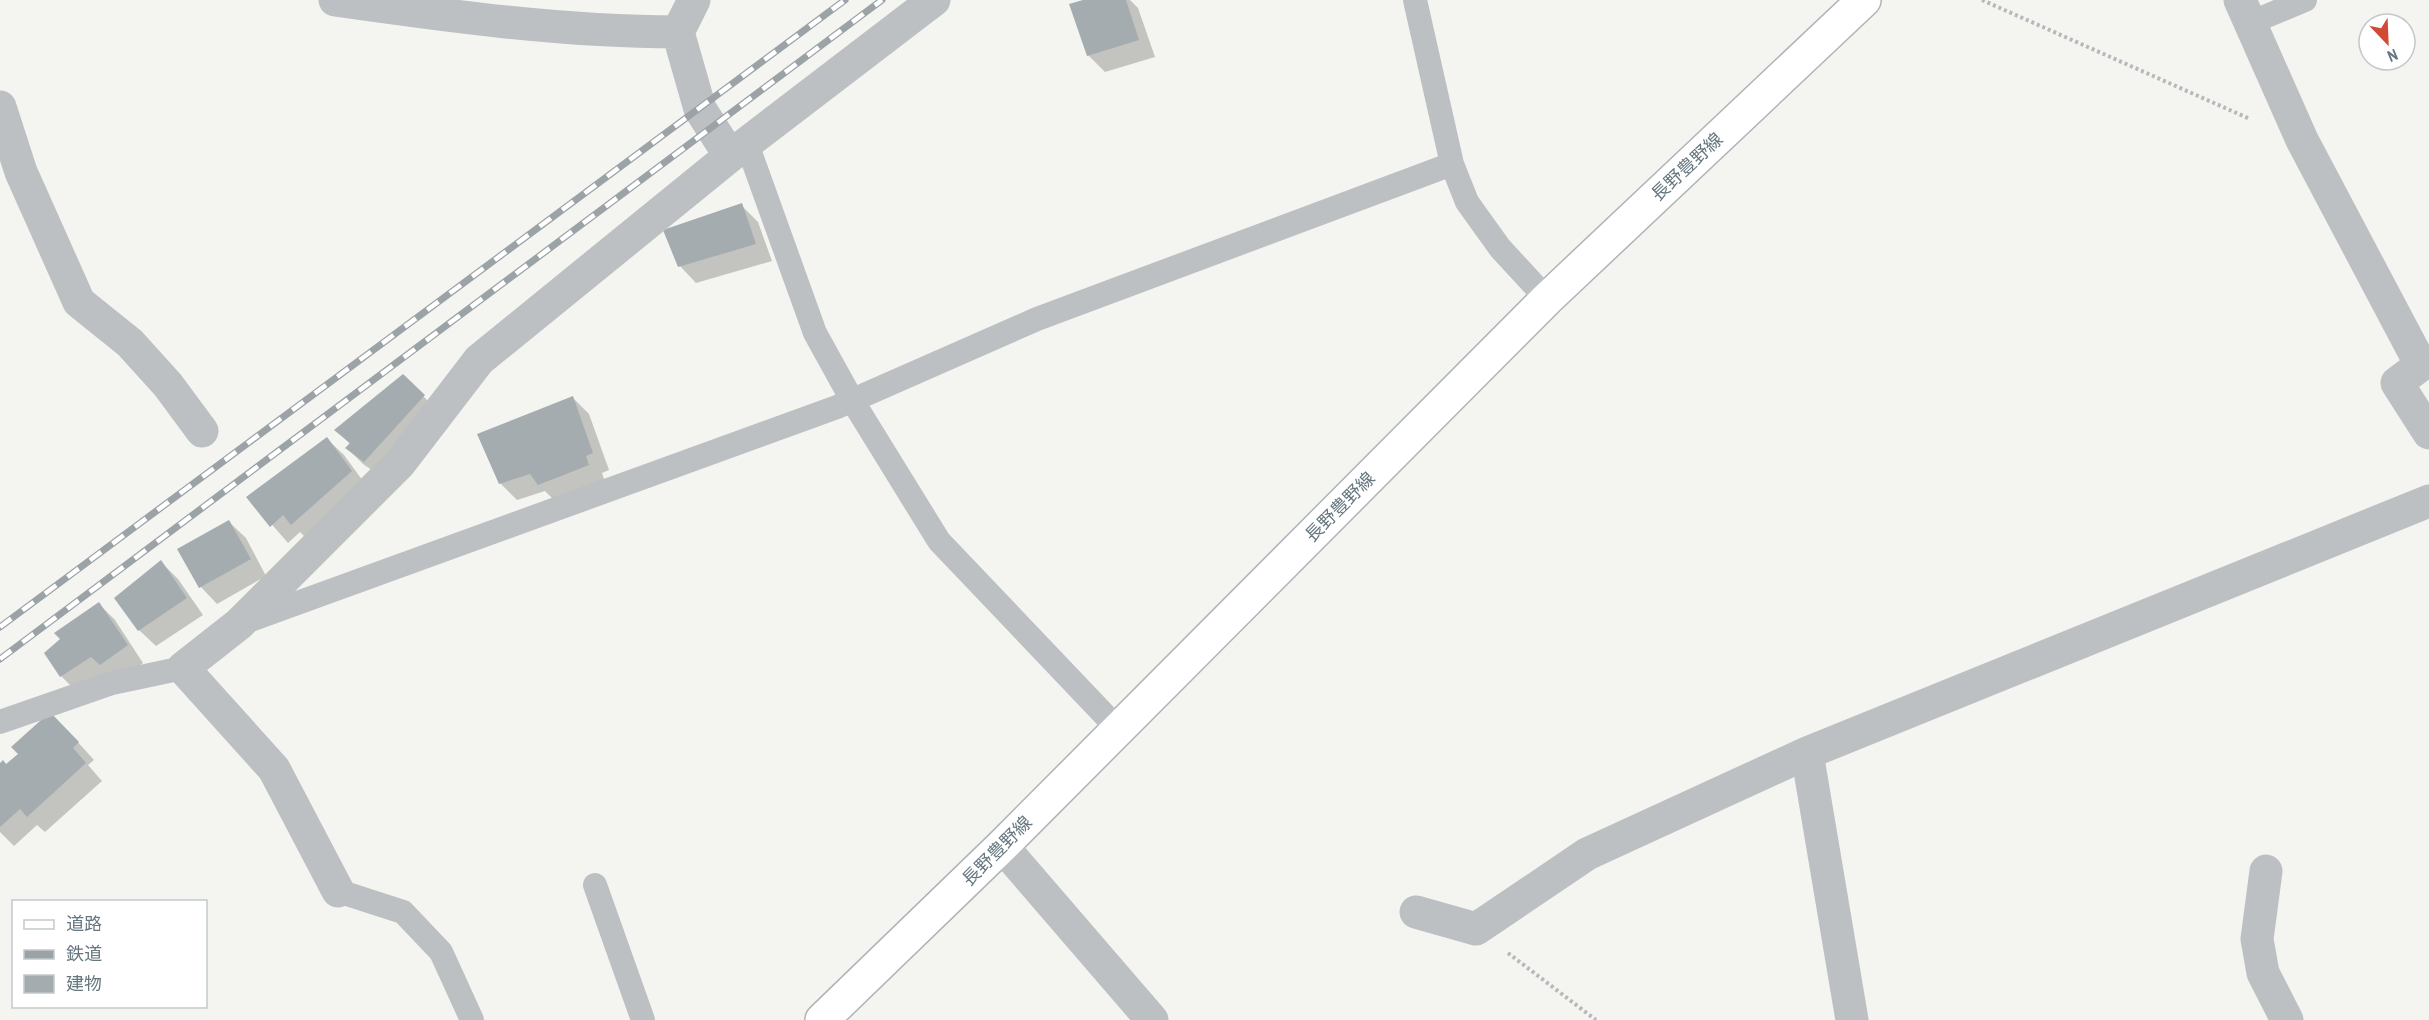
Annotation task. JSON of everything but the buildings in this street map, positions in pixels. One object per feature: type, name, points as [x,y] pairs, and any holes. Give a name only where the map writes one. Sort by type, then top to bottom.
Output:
[{"type":"main road","name":"長野豊野線","points":[[822,1020],[1002,846],[1547,299],[1864,0]]},
{"type":"street","points":[[335,0],[433,14],[634,32],[678,32]]},
{"type":"street","points":[[694,0],[678,32],[700,109],[738,150]]},
{"type":"street","points":[[338,891],[274,768],[183,668],[240,624],[399,463],[479,360],[738,150],[934,0]]},
{"type":"street","points":[[2245,11],[2302,140],[2421,365],[2397,382],[2429,434]]},
{"type":"street","points":[[0,106],[11,175],[79,302],[130,343],[168,385],[202,431]]},
{"type":"street","points":[[1416,912],[1476,929],[1587,854],[1807,753],[2429,501]]},
{"type":"street","points":[[1807,753],[1852,1020]]},
{"type":"street","points":[[1002,846],[1152,1020]]},
{"type":"street","points":[[2265,871],[2257,939],[2263,973],[2288,1020]]},
{"type":"lane","points":[[1414,0],[1452,164],[1467,202],[1500,248],[1547,299]]},
{"type":"lane","points":[[2245,11],[2305,0]]},
{"type":"lane","points":[[738,150],[815,333],[852,400],[939,541],[1118,729]]},
{"type":"lane","points":[[240,624],[852,400],[1037,319],[1452,164]]},
{"type":"lane","points":[[0,722],[112,683],[183,668]]},
{"type":"lane","points":[[595,885],[643,1020]]},
{"type":"lane","points":[[338,891],[403,912],[441,952],[472,1020]]},
{"type":"path","points":[[1982,0],[2253,121]]},
{"type":"path","points":[[1476,929],[1596,1020]]},
{"type":"railway","points":[[0,627],[845,0]]},
{"type":"railway","points":[[0,659],[882,0]]}]
